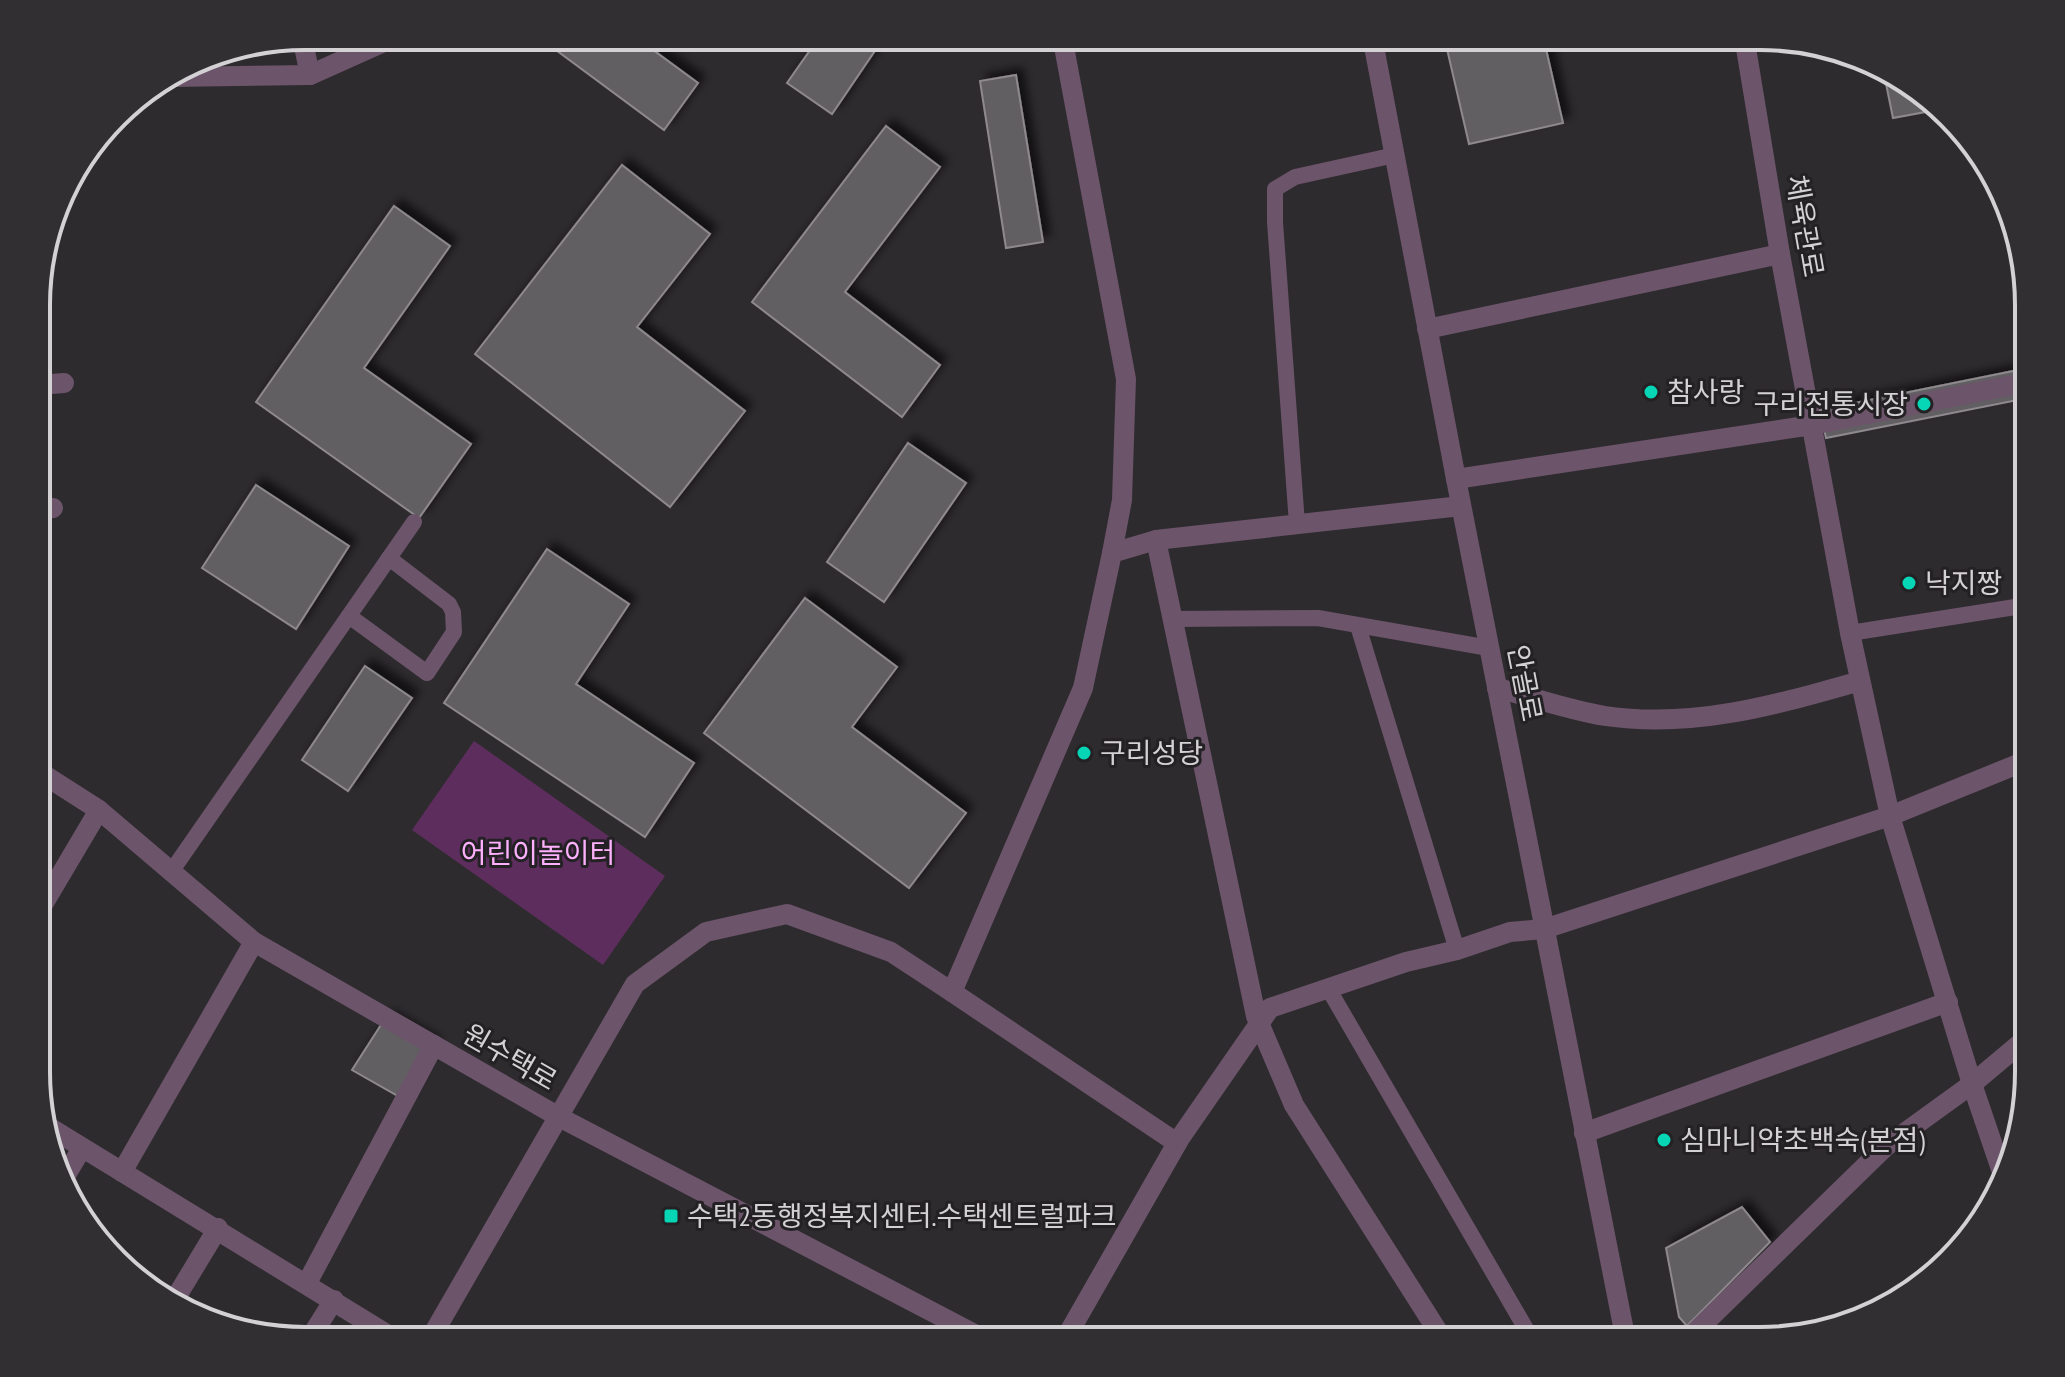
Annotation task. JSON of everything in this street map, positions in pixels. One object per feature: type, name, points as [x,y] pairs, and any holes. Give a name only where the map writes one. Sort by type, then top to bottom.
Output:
[{"type":"street","points":[[305,50],[310,75]]},
{"type":"street","points":[[193,77],[310,75],[366,50]]},
{"type":"street","points":[[952,992],[1083,688],[1122,500],[1126,379],[1065,50]]},
{"type":"street","name":"안골로","points":[[1375,50],[1623,1326]]},
{"type":"street","name":"체육관로","points":[[1746,50],[1780,254],[1850,633],[1890,816],[1998,1161]]},
{"type":"street","points":[[1427,329],[1780,254]]},
{"type":"street","points":[[50,384],[64,383]]},
{"type":"street","points":[[1456,479],[1812,425],[2014,385]]},
{"type":"street","points":[[1112,553],[1156,540],[1461,506]]},
{"type":"street","points":[[1156,540],[1259,1023],[1294,1105],[1435,1326]]},
{"type":"street","points":[[1497,688],[1604,716],[1694,720],[1762,708],[1860,681]]},
{"type":"street","points":[[1072,1326],[1177,1143],[1270,1008],[1406,962],[1457,950],[1510,932],[1544,929],[1890,816],[2014,766]]},
{"type":"street","name":"원수택로","points":[[50,779],[99,810],[254,942],[559,1117],[960,1327]]},
{"type":"street","points":[[50,893],[99,810]]},
{"type":"street","points":[[437,1327],[635,984],[706,932],[787,914],[891,952],[1177,1143]]},
{"type":"street","points":[[122,1172],[254,942]]},
{"type":"street","points":[[1584,1133],[1948,1002]]},
{"type":"street","points":[[307,1283],[434,1045]]},
{"type":"street","points":[[1701,1326],[1885,1147],[1972,1084],[2014,1049]]},
{"type":"street","points":[[58,1133],[376,1327]]},
{"type":"street","points":[[69,1169],[82,1148]]},
{"type":"street","points":[[179,1293],[218,1228]]},
{"type":"street","points":[[317,1327],[334,1300]]},
{"type":"lane","points":[[1297,524],[1275,189],[1295,177],[1395,155]]},
{"type":"lane","points":[[171,872],[414,522]]},
{"type":"lane","points":[[349,616],[427,673],[450,641],[455,622],[449,604],[389,558]]},
{"type":"lane","points":[[1850,633],[2014,607]]},
{"type":"lane","points":[[1173,619],[1318,618],[1489,648]]},
{"type":"lane","points":[[1358,626],[1457,950]]},
{"type":"lane","points":[[1328,988],[1524,1326]]},
{"type":"green space","name":"어린이놀이터","points":[[474,741],[665,876],[603,965],[412,830]]},
{"type":"building","points":[[556,50],[653,50],[698,83],[664,130]]},
{"type":"building","points":[[810,50],[875,50],[832,114],[787,83]]},
{"type":"building","points":[[1447,50],[1546,50],[1563,123],[1469,144]]},
{"type":"building","points":[[1016,75],[1043,242],[1006,248],[980,81]]},
{"type":"building","points":[[1886,84],[1926,112],[1893,118]]},
{"type":"building","points":[[886,126],[940,167],[845,292],[940,365],[902,417],[752,302]]},
{"type":"building","points":[[622,165],[710,234],[637,327],[745,411],[670,507],[475,354]]},
{"type":"building","points":[[394,206],[450,246],[364,368],[471,444],[419,518],[256,402]]},
{"type":"building","name":"구리전통시장","points":[[2014,371],[2014,401],[1826,438],[1820,410]]},
{"type":"building","points":[[908,443],[966,483],[884,602],[827,562]]},
{"type":"building","points":[[256,485],[349,546],[296,629],[202,568]]},
{"type":"building","points":[[547,549],[629,604],[576,684],[694,763],[645,837],[444,703]]},
{"type":"building","points":[[805,598],[897,667],[852,727],[966,813],[909,888],[704,733]]},
{"type":"building","points":[[365,666],[412,698],[348,791],[302,760]]},
{"type":"building","points":[[386,1017],[434,1045],[405,1100],[352,1070]]},
{"type":"building","points":[[1742,1207],[1770,1242],[1687,1326],[1679,1317],[1666,1248]]},
{"type":"place","name":"참사랑","points":[[1651,392]]},
{"type":"place","name":"구리전통시장","points":[[1924,404]]},
{"type":"place","name":"낙지짱","points":[[1909,583]]},
{"type":"place","name":"구리성당","points":[[1084,753]]},
{"type":"place","name":"심마니약초백숙(본점)","points":[[1664,1140]]},
{"type":"place","name":"수택2동행정복지센터.수택센트럴파크","points":[[671,1216]]}]
